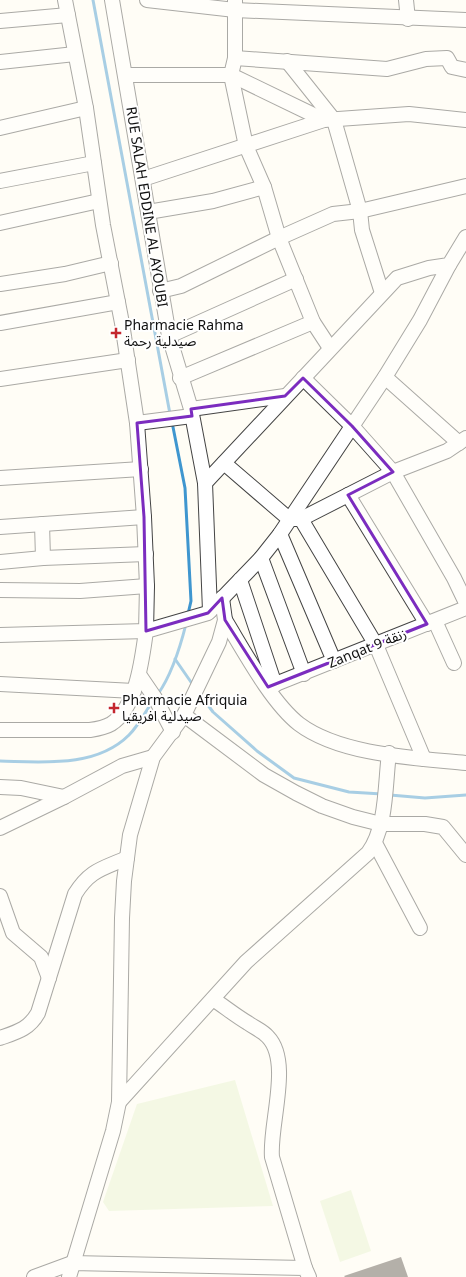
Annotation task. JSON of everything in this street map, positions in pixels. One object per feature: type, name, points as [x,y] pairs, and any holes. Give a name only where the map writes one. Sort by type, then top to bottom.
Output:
[{"type":"street","points":[[0,730],[101,728],[110,724],[119,717],[134,691],[140,676],[146,631],[146,554],[137,423],[128,360],[99,201],[86,108],[65,0]]},
{"type":"street","name":"RUE SALAH EDDINE AL AYOUBI","points":[[112,0],[126,75],[160,291],[169,336],[191,413],[205,483],[209,612]]},
{"type":"street","points":[[147,0],[235,5],[263,10],[408,19],[466,20]]},
{"type":"street","points":[[406,0],[408,19]]},
{"type":"street","points":[[235,5],[235,58],[231,75],[246,146],[264,187],[279,238],[313,322],[330,348]]},
{"type":"street","points":[[0,21],[68,15]]},
{"type":"street","points":[[0,62],[75,54]]},
{"type":"street","points":[[235,58],[387,69],[426,59],[447,58],[452,67],[466,70]]},
{"type":"street","points":[[287,61],[329,120],[360,212],[362,230],[382,293]]},
{"type":"street","points":[[126,75],[231,75],[329,120]]},
{"type":"street","points":[[0,128],[86,108]]},
{"type":"street","points":[[143,179],[329,120],[409,114],[466,120]]},
{"type":"street","points":[[0,181],[94,163]]},
{"type":"street","points":[[160,291],[181,286],[279,238],[333,214],[360,212],[466,186]]},
{"type":"street","points":[[148,212],[213,201],[264,187]]},
{"type":"street","points":[[0,223],[99,201]]},
{"type":"street","points":[[0,635],[146,631],[209,612],[261,558],[280,534],[295,519],[420,320],[449,265],[466,237]]},
{"type":"street","points":[[0,284],[57,276],[111,263]]},
{"type":"street","points":[[205,483],[397,278],[429,268],[449,265]]},
{"type":"street","points":[[169,336],[296,280]]},
{"type":"street","points":[[0,323],[118,302]]},
{"type":"street","points":[[180,378],[313,322]]},
{"type":"street","points":[[0,379],[128,360]]},
{"type":"street","points":[[295,519],[348,495],[393,472],[447,451],[462,441],[384,377]]},
{"type":"street","points":[[303,378],[352,426],[393,472],[460,575],[466,603]]},
{"type":"street","points":[[137,423],[177,418],[191,413],[285,396]]},
{"type":"street","points":[[224,463],[295,519],[376,644],[424,758]]},
{"type":"street","points":[[0,478],[141,468]]},
{"type":"street","points":[[348,495],[431,622],[454,663]]},
{"type":"street","points":[[0,527],[144,516]]},
{"type":"street","points":[[42,524],[42,558]]},
{"type":"street","points":[[280,534],[334,661]]},
{"type":"street","points":[[0,562],[42,558],[146,554]]},
{"type":"street","points":[[261,558],[304,674]]},
{"type":"street","points":[[240,580],[271,686]]},
{"type":"street","points":[[0,590],[80,591],[147,586]]},
{"type":"street","points":[[69,1277],[120,1102],[122,918],[130,834],[153,757],[170,726],[184,715],[218,642],[225,620],[222,598]]},
{"type":"street","name":"Zanqat 9 زنقة","points":[[271,686],[466,608]]},
{"type":"street","points":[[225,620],[271,686],[282,706],[299,723],[319,736],[353,748],[466,763]]},
{"type":"street","points":[[140,676],[155,698],[170,726]]},
{"type":"street","points":[[0,684],[134,691]]},
{"type":"street","points":[[184,715],[264,775],[322,806],[353,817],[382,818],[443,827],[466,855]]},
{"type":"street","points":[[120,1102],[246,962],[368,853],[375,843],[382,818],[389,753]]},
{"type":"street","points":[[0,828],[64,797],[122,766],[153,757]]},
{"type":"street","points":[[0,787],[21,788],[64,797]]},
{"type":"street","points":[[375,843],[420,928]]},
{"type":"street","points":[[0,1038],[23,1030],[32,1023],[38,1013],[74,894],[83,880],[96,871],[127,858]]},
{"type":"street","points":[[0,896],[12,933],[41,957],[49,978]]},
{"type":"street","points":[[34,1277],[72,1263],[110,1271],[307,1272],[272,1157],[270,1143],[280,1080],[276,1051],[270,1038],[213,999]]},
{"type":"highlighted area","points":[[303,378],[352,426],[393,472],[348,495],[427,624],[268,687],[225,620],[222,598],[208,613],[146,631],[144,517],[137,423],[192,416],[191,409],[285,396]]},
{"type":"green space","points":[[235,1080],[273,1206],[109,1211],[103,1202],[137,1104]]},
{"type":"green space","points":[[351,1190],[371,1251],[340,1262],[320,1201]]},
{"type":"building","points":[[401,1257],[408,1277],[344,1276]]},
{"type":"waterway","points":[[93,0],[170,414]]},
{"type":"waterway","points":[[172,422],[185,488],[191,601],[188,614]]},
{"type":"waterway","points":[[158,694],[175,660],[186,624]]},
{"type":"waterway","points":[[175,659],[193,685]]},
{"type":"waterway","points":[[199,693],[213,712],[257,751],[294,778],[349,792],[382,794]]},
{"type":"waterway","points":[[0,761],[68,761],[101,753],[116,746],[129,735],[152,702]]},
{"type":"waterway","points":[[390,795],[425,798],[466,795]]},
{"type":"place","name":"Pharmacie Rahma صيدلية رحمة","points":[[116,333]]},
{"type":"place","name":"Pharmacie Afriquia صيدلية افريقيا","points":[[114,708]]}]
